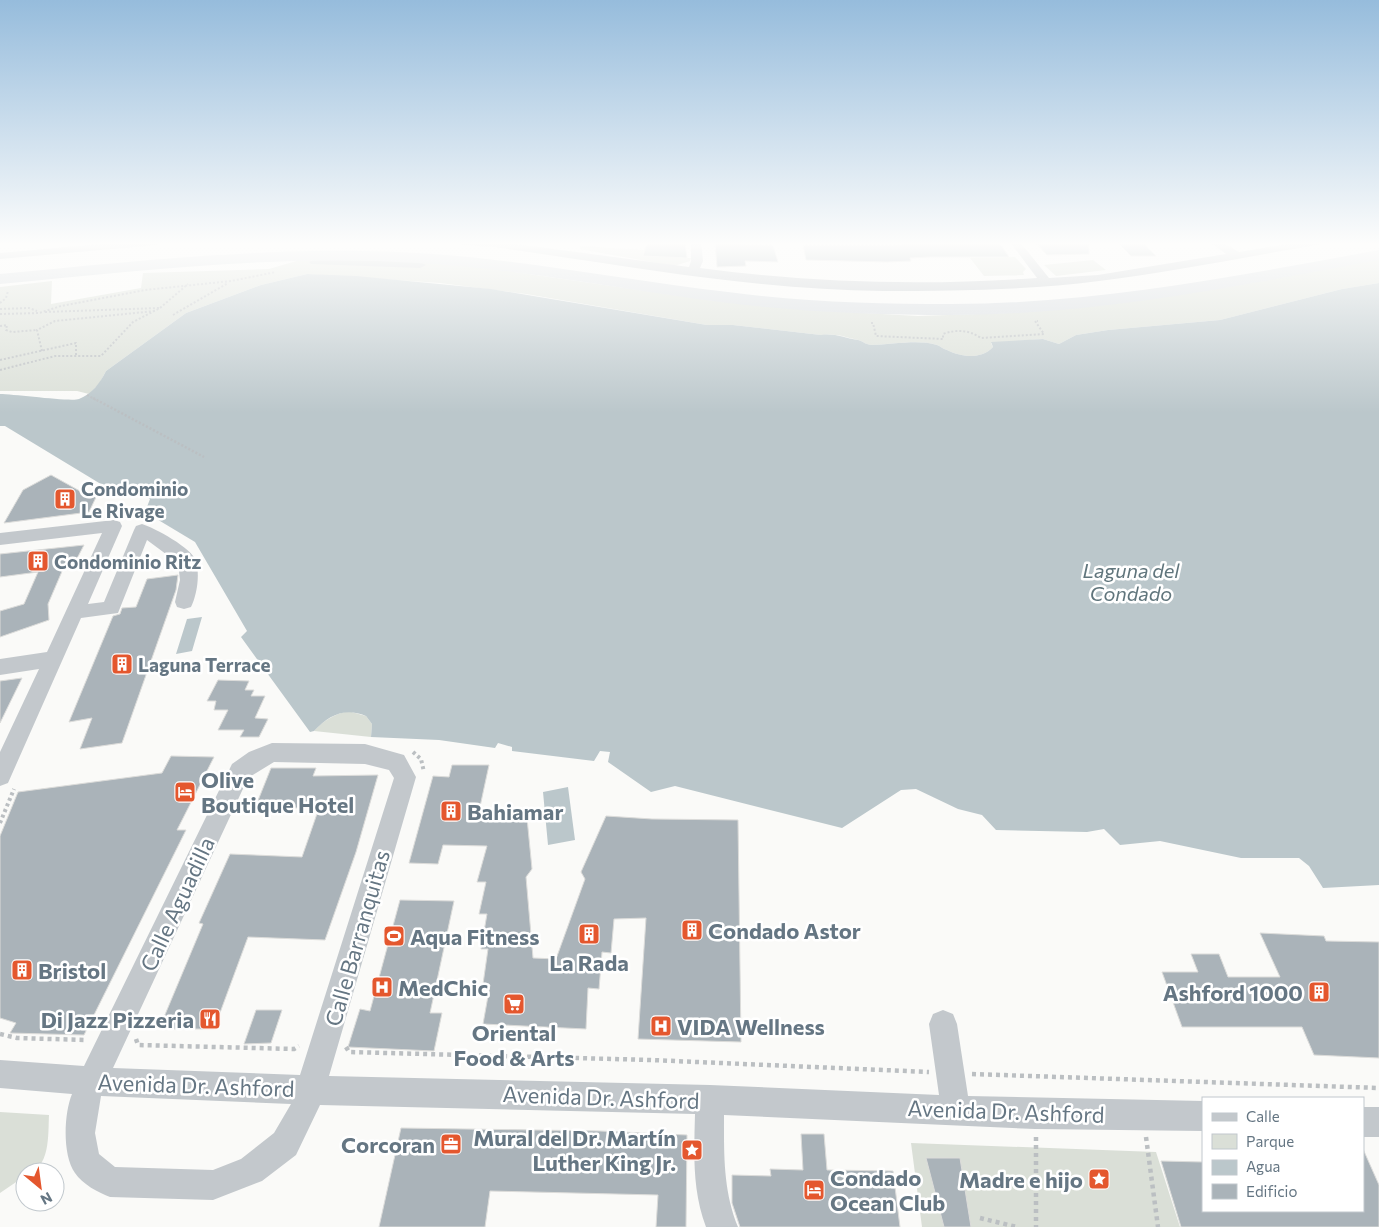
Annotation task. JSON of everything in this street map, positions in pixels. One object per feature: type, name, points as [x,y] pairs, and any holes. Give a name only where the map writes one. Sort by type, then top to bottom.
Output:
[{"type":"highway","points":[[738,299],[825,306],[928,310],[1000,308],[1115,299]]},
{"type":"street","points":[[0,539],[114,526],[0,776]]},
{"type":"street","points":[[75,612],[111,608],[142,530],[164,542],[187,561],[190,580],[184,602]]},
{"type":"street","points":[[0,667],[54,659]]},
{"type":"street","name":"Calle Aguadilla","points":[[283,752],[272,752],[257,759],[240,771],[84,1101],[80,1133],[86,1163],[110,1182],[213,1185],[251,1170],[285,1144],[304,1110],[310,1090]]},
{"type":"street","points":[[283,752],[365,754],[396,762],[404,777],[412,783]]},
{"type":"street","name":"Calle Barranquitas","points":[[310,1090],[412,783]]},
{"type":"street","points":[[943,1024],[955,1109]]},
{"type":"street","name":"Avenida Dr. Ashford","points":[[0,1074],[92,1081],[310,1090],[710,1100],[955,1109],[1035,1114],[1202,1116]]},
{"type":"street","points":[[710,1100],[708,1170],[713,1207],[722,1227]]},
{"type":"street","points":[[1364,1122],[1379,1122]]},
{"type":"path","points":[[0,309],[29,308],[39,312],[98,299]]},
{"type":"path","points":[[0,370],[54,356],[101,356],[133,322],[160,308],[170,299]]},
{"type":"path","points":[[173,315],[200,299]]},
{"type":"path","points":[[0,314],[144,307],[160,308]]},
{"type":"path","points":[[0,326],[7,325],[6,330],[12,332],[36,330],[54,321],[155,311]]},
{"type":"path","points":[[36,330],[42,351]]},
{"type":"path","points":[[0,360],[76,343],[76,356]]},
{"type":"path","points":[[87,395],[204,457]]},
{"type":"path","points":[[411,751],[421,759],[424,772],[412,783]]},
{"type":"path","points":[[139,1032],[136,1038],[138,1045],[294,1050],[303,1044]]},
{"type":"path","points":[[0,1034],[17,1038],[84,1041],[91,1037]]},
{"type":"path","points":[[346,1037],[344,1044],[349,1052],[651,1060],[1379,1088]]},
{"type":"path","points":[[1035,1114],[1036,1227]]},
{"type":"path","points":[[1143,1114],[1158,1227]]},
{"type":"path","points":[[980,1218],[1017,1227]]},
{"type":"green space","points":[[0,299],[51,299],[51,304],[78,299],[223,299],[186,313],[106,371],[99,384],[89,394],[77,391],[0,391]]},
{"type":"green space","points":[[557,299],[703,299],[810,310],[918,316],[1007,313],[1102,299],[1302,299],[1220,320],[1108,330],[1076,335],[1059,344],[1043,339],[991,343],[993,347],[977,356],[965,356],[929,343],[913,342],[870,345],[835,335],[733,325],[707,325]]},
{"type":"green space","points":[[348,711],[366,716],[372,724],[371,737],[314,731],[329,718]]},
{"type":"green space","points":[[0,1112],[49,1115],[48,1141],[42,1162],[15,1162],[15,1183],[0,1193]]},
{"type":"green space","points":[[911,1143],[1156,1152],[1180,1227],[922,1227]]},
{"type":"water","name":"Laguna del Condado","points":[[223,299],[553,299],[707,325],[733,325],[835,335],[858,340],[870,345],[913,342],[929,343],[965,356],[977,356],[993,347],[991,342],[1043,339],[1059,344],[1076,335],[1108,330],[1220,320],[1302,299],[1379,299],[1379,885],[1323,888],[1309,866],[1299,858],[1241,858],[1160,841],[1120,845],[1104,829],[1087,832],[996,830],[982,815],[958,809],[916,789],[901,790],[842,828],[675,786],[651,792],[608,762],[610,752],[600,751],[594,761],[512,751],[512,747],[498,743],[495,748],[439,740],[371,737],[372,724],[366,716],[351,712],[338,714],[310,732],[241,637],[247,631],[195,542],[145,512],[150,499],[139,492],[114,492],[5,426],[0,426],[0,394],[79,399],[95,388],[106,371],[186,313]]},
{"type":"water","points":[[202,617],[192,651],[176,654],[187,619]]},
{"type":"water","points":[[568,787],[575,840],[548,845],[543,792]]},
{"type":"building","name":"Condominio Le Rivage","points":[[51,475],[87,495],[98,493],[89,512],[4,523],[23,490]]},
{"type":"building","points":[[84,545],[72,568],[63,569],[48,604],[49,620],[0,637],[0,611],[24,604],[38,572],[0,577],[0,554]]},
{"type":"building","name":"Laguna Terrace","points":[[178,575],[176,590],[122,743],[80,749],[92,718],[69,722],[113,616],[120,614],[122,608],[136,607],[147,579]]},
{"type":"building","points":[[22,678],[0,723],[0,681]]},
{"type":"building","points":[[218,680],[249,681],[245,690],[254,690],[251,696],[265,696],[255,718],[268,719],[259,737],[240,737],[244,730],[218,730],[228,710],[214,710],[216,701],[207,701]]},
{"type":"building","points":[[171,756],[214,757],[177,830],[186,830],[84,1035],[10,1033],[16,1023],[0,1018],[0,836],[18,792],[162,773]]},
{"type":"building","points":[[452,765],[489,765],[478,816],[527,818],[532,869],[526,877],[533,958],[556,959],[585,879],[581,872],[606,816],[652,819],[738,820],[741,1042],[638,1039],[646,918],[614,919],[611,953],[602,952],[599,989],[588,988],[586,1029],[483,1024],[490,985],[483,984],[488,949],[481,949],[487,914],[479,914],[486,882],[477,882],[487,846],[443,845],[438,864],[409,863],[433,776],[449,777]]},
{"type":"building","points":[[271,768],[316,768],[313,776],[378,775],[356,852],[325,940],[248,937],[214,1029],[159,1029],[203,924],[199,923],[230,854],[302,857],[319,808],[255,808]]},
{"type":"building","points":[[400,900],[454,901],[430,1013],[442,1013],[434,1051],[348,1047],[360,1009],[370,1011]]},
{"type":"building","points":[[1260,933],[1324,936],[1326,941],[1379,942],[1379,1058],[1314,1055],[1302,1027],[1182,1027],[1162,972],[1198,972],[1191,954],[1219,954],[1228,977],[1280,977]]},
{"type":"building","points":[[256,1010],[282,1010],[271,1043],[244,1044]]},
{"type":"building","points":[[401,1128],[600,1131],[687,1135],[686,1227],[656,1227],[658,1195],[490,1191],[485,1227],[379,1227]]},
{"type":"building","points":[[801,1134],[824,1134],[827,1170],[893,1171],[900,1227],[740,1227],[732,1203],[732,1175],[771,1176],[770,1169],[803,1170]]},
{"type":"building","points":[[1364,1151],[1379,1185],[1379,1227],[1181,1227],[1161,1161],[1202,1162],[1202,1212],[1364,1212]]},
{"type":"building","points":[[926,1158],[960,1158],[971,1227],[944,1227]]},
{"type":"place","name":"Condominio Le Rivage","points":[[65,499]]},
{"type":"place","name":"Condominio Ritz","points":[[38,561]]},
{"type":"place","name":"Laguna Terrace","points":[[122,664]]},
{"type":"place","name":"Olive Boutique Hotel","points":[[185,792]]},
{"type":"place","name":"Bahiamar","points":[[451,811]]},
{"type":"place","name":"Condado Astor","points":[[692,930]]},
{"type":"place","name":"La Rada","points":[[589,934]]},
{"type":"place","name":"Aqua Fitness","points":[[394,936]]},
{"type":"place","name":"Bristol","points":[[22,970]]},
{"type":"place","name":"MedChic","points":[[382,987]]},
{"type":"place","name":"Ashford 1000","points":[[1319,992]]},
{"type":"place","name":"Oriental Food & Arts","points":[[514,1004]]},
{"type":"place","name":"Di Jazz Pizzeria","points":[[210,1019]]},
{"type":"place","name":"VIDA Wellness","points":[[661,1026]]},
{"type":"place","name":"Corcoran","points":[[451,1144]]},
{"type":"place","name":"Mural del Dr. Martín Luther King Jr.","points":[[692,1150]]},
{"type":"place","name":"Madre e hijo","points":[[1099,1179]]},
{"type":"place","name":"Condado Ocean Club","points":[[814,1190]]}]
